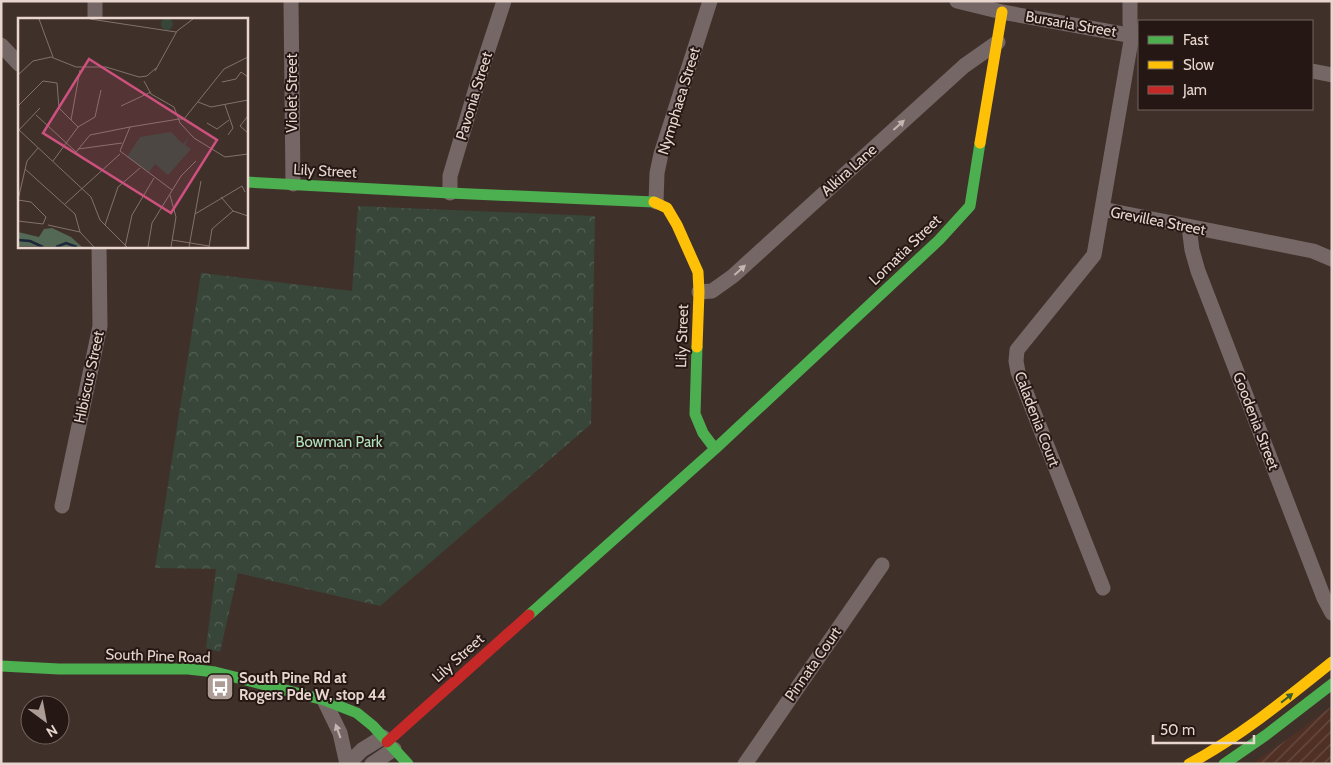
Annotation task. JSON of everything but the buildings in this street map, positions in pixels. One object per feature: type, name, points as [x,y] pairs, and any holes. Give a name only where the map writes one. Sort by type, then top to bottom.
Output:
[{"type":"street","points":[[95,1],[96,18]]},
{"type":"street","name":"Violet Street","points":[[292,1],[293,184]]},
{"type":"street","name":"Pavonia Street","points":[[450,193],[450,176],[504,1]]},
{"type":"street","name":"Nymphaea Street","points":[[656,202],[657,174],[661,154],[710,1]]},
{"type":"street","name":"Bursaria Street","points":[[958,1],[1002,12],[1136,36]]},
{"type":"street","name":"Grevillea Street","points":[[1130,1],[1130,23],[1136,36],[1102,209],[1313,251],[1332,259]]},
{"type":"street","name":"Lomatia Street","points":[[715,449],[939,240],[970,206],[1002,12]]},
{"type":"street","name":"Alkira Lane","points":[[699,292],[712,291],[733,276],[964,66],[998,42]]},
{"type":"street","points":[[1,45],[18,63]]},
{"type":"street","points":[[1313,71],[1332,75]]},
{"type":"street","name":"Lily Street","points":[[248,182],[656,202],[667,208],[677,224],[698,272],[695,414],[705,439],[715,449],[388,743]]},
{"type":"street","name":"Caladenia Court","points":[[1102,209],[1094,255],[1017,350],[1016,361],[1018,372],[1102,588]]},
{"type":"street","name":"Goodenia Street","points":[[1190,227],[1192,250],[1198,271],[1324,598],[1332,613]]},
{"type":"street","name":"Hibiscus Street","points":[[62,506],[100,326],[99,248]]},
{"type":"street","name":"Pinnata Court","points":[[745,764],[882,565]]},
{"type":"street","points":[[1189,764],[1239,734],[1332,662]]},
{"type":"street","name":"South Pine Road","points":[[1,666],[58,669],[188,669],[215,672],[324,700],[356,713],[373,726],[408,764]]},
{"type":"street","points":[[1224,764],[1266,735],[1332,684]]},
{"type":"street","points":[[324,700],[340,733],[348,764]]},
{"type":"street","points":[[348,764],[362,750],[388,743]]},
{"type":"street","points":[[372,764],[388,743]]},
{"type":"shaded area","points":[[1332,706],[1332,764],[1252,764],[1292,736]]},
{"type":"green space","name":"Bowman Park","points":[[358,206],[595,216],[591,424],[380,606],[238,573],[220,652],[206,648],[216,569],[155,568],[201,273],[352,291]]},
{"type":"traffic: fast","points":[[715,449],[939,240],[970,206],[980,143]]},
{"type":"traffic: fast","points":[[248,182],[654,202]]},
{"type":"traffic: fast","points":[[529,615],[715,449],[703,433],[695,414],[697,347]]},
{"type":"traffic: fast","points":[[1,666],[59,669],[188,669],[215,672],[324,700],[357,713],[373,726],[408,764]]},
{"type":"traffic: fast","points":[[1224,764],[1266,735],[1332,684]]},
{"type":"traffic: slow","points":[[980,143],[1002,12]]},
{"type":"traffic: slow","points":[[654,202],[667,208],[677,225],[698,272],[697,347]]},
{"type":"traffic: slow","points":[[1189,764],[1245,729],[1332,662]]},
{"type":"traffic: jam","points":[[387,742],[529,615]]},
{"type":"place","name":"South Pine Rd at Rogers Pde W, stop 44","points":[[220,687]]}]
